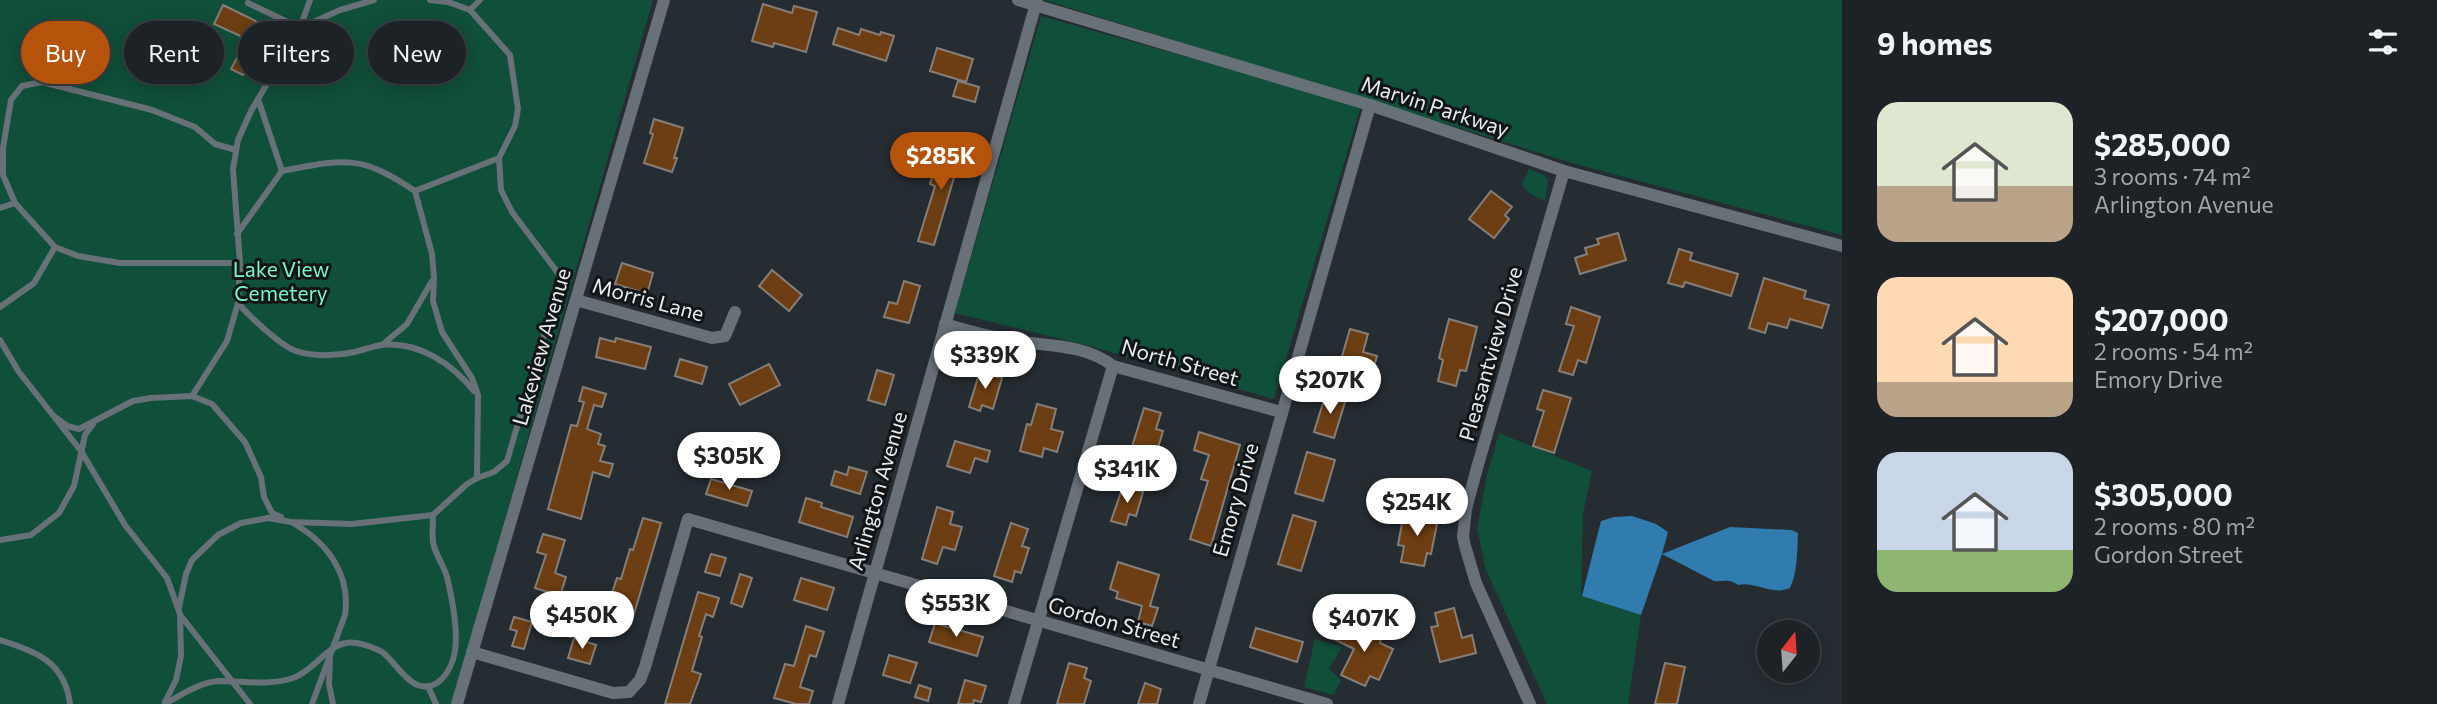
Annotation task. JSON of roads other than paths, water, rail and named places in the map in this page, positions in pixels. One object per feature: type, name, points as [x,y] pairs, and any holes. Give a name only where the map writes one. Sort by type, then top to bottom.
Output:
[{"type":"street","name":"Lakeview Avenue","points":[[457,704],[664,0]]},
{"type":"street","name":"Marvin Parkway","points":[[1018,0],[1037,3],[1370,105],[1564,171],[1842,247]]},
{"type":"street","name":"Arlington Avenue","points":[[838,704],[1037,3]]},
{"type":"street","name":"Emory Drive","points":[[1199,704],[1370,105]]},
{"type":"street","name":"Pleasantview Drive","points":[[1530,704],[1476,583],[1463,537],[1466,509],[1477,468],[1564,171]]},
{"type":"street","name":"Morris Lane","points":[[576,300],[712,338],[727,334],[735,312]]},
{"type":"street","name":"North Street","points":[[945,324],[1016,341],[1054,344],[1097,357],[1113,366],[1281,412]]},
{"type":"street","points":[[1014,704],[1113,366]]},
{"type":"street","name":"Gordon Street","points":[[472,652],[613,693],[629,692],[640,680],[645,667],[688,519],[1327,704]]},
{"type":"lane","points":[[302,21],[310,0]]},
{"type":"lane","points":[[316,21],[374,0]]},
{"type":"lane","points":[[164,704],[176,680],[181,656],[179,611],[186,573],[192,560],[218,535],[253,520],[352,524],[433,515],[477,478],[494,472],[507,461],[561,277],[512,212],[501,190],[499,158],[515,126],[518,109],[510,55],[470,10],[449,2],[430,0]]},
{"type":"lane","points":[[470,10],[480,0]]},
{"type":"lane","points":[[248,3],[285,21]]},
{"type":"lane","points":[[236,150],[215,144],[195,127],[152,110],[42,82],[22,86],[11,100],[3,148],[4,175],[15,203],[55,247],[78,256],[120,263],[240,264]]},
{"type":"lane","points":[[192,396],[227,341],[238,303],[240,264],[233,169],[243,124],[267,84]]},
{"type":"lane","points":[[258,99],[282,171]]},
{"type":"lane","points":[[415,191],[499,158]]},
{"type":"lane","points":[[237,234],[282,171],[325,163],[357,161],[388,173],[415,191],[432,254],[435,277],[433,300],[442,332],[472,377],[478,395],[477,478]]},
{"type":"lane","points":[[0,208],[15,203]]},
{"type":"lane","points":[[0,307],[34,283],[55,247]]},
{"type":"lane","points":[[382,345],[407,324],[435,277]]},
{"type":"lane","points":[[238,303],[251,318],[295,351],[326,355],[354,353],[382,345],[406,347],[440,359],[461,375],[478,395]]},
{"type":"lane","points":[[0,340],[19,372],[81,451],[125,526],[167,578],[179,611],[250,704]]},
{"type":"lane","points":[[55,416],[79,429],[133,401],[192,396],[212,404],[245,442],[261,477],[264,497],[272,513],[291,522],[324,547],[346,584],[345,615],[312,704]]},
{"type":"lane","points":[[0,540],[31,535],[59,513],[74,486],[85,435],[94,423]]},
{"type":"lane","points":[[164,704],[200,686],[218,681],[274,683],[294,678],[310,670],[330,651],[345,643],[383,652],[401,674],[422,687],[441,680],[449,669],[455,651],[454,628],[446,574],[433,542],[433,515]]},
{"type":"lane","points":[[0,640],[35,651],[59,671],[69,692],[70,704]]},
{"type":"lane","points":[[330,651],[329,684],[333,704]]},
{"type":"lane","points":[[428,686],[436,704]]},
{"type":"water","points":[[1632,516],[1656,524],[1668,532],[1641,615],[1582,596],[1601,521]]},
{"type":"water","points":[[1730,527],[1791,530],[1798,533],[1794,575],[1790,588],[1783,590],[1714,581],[1662,554]]},
{"type":"park label","name":"Lake View Cemetery","points":[[281,282]]}]
